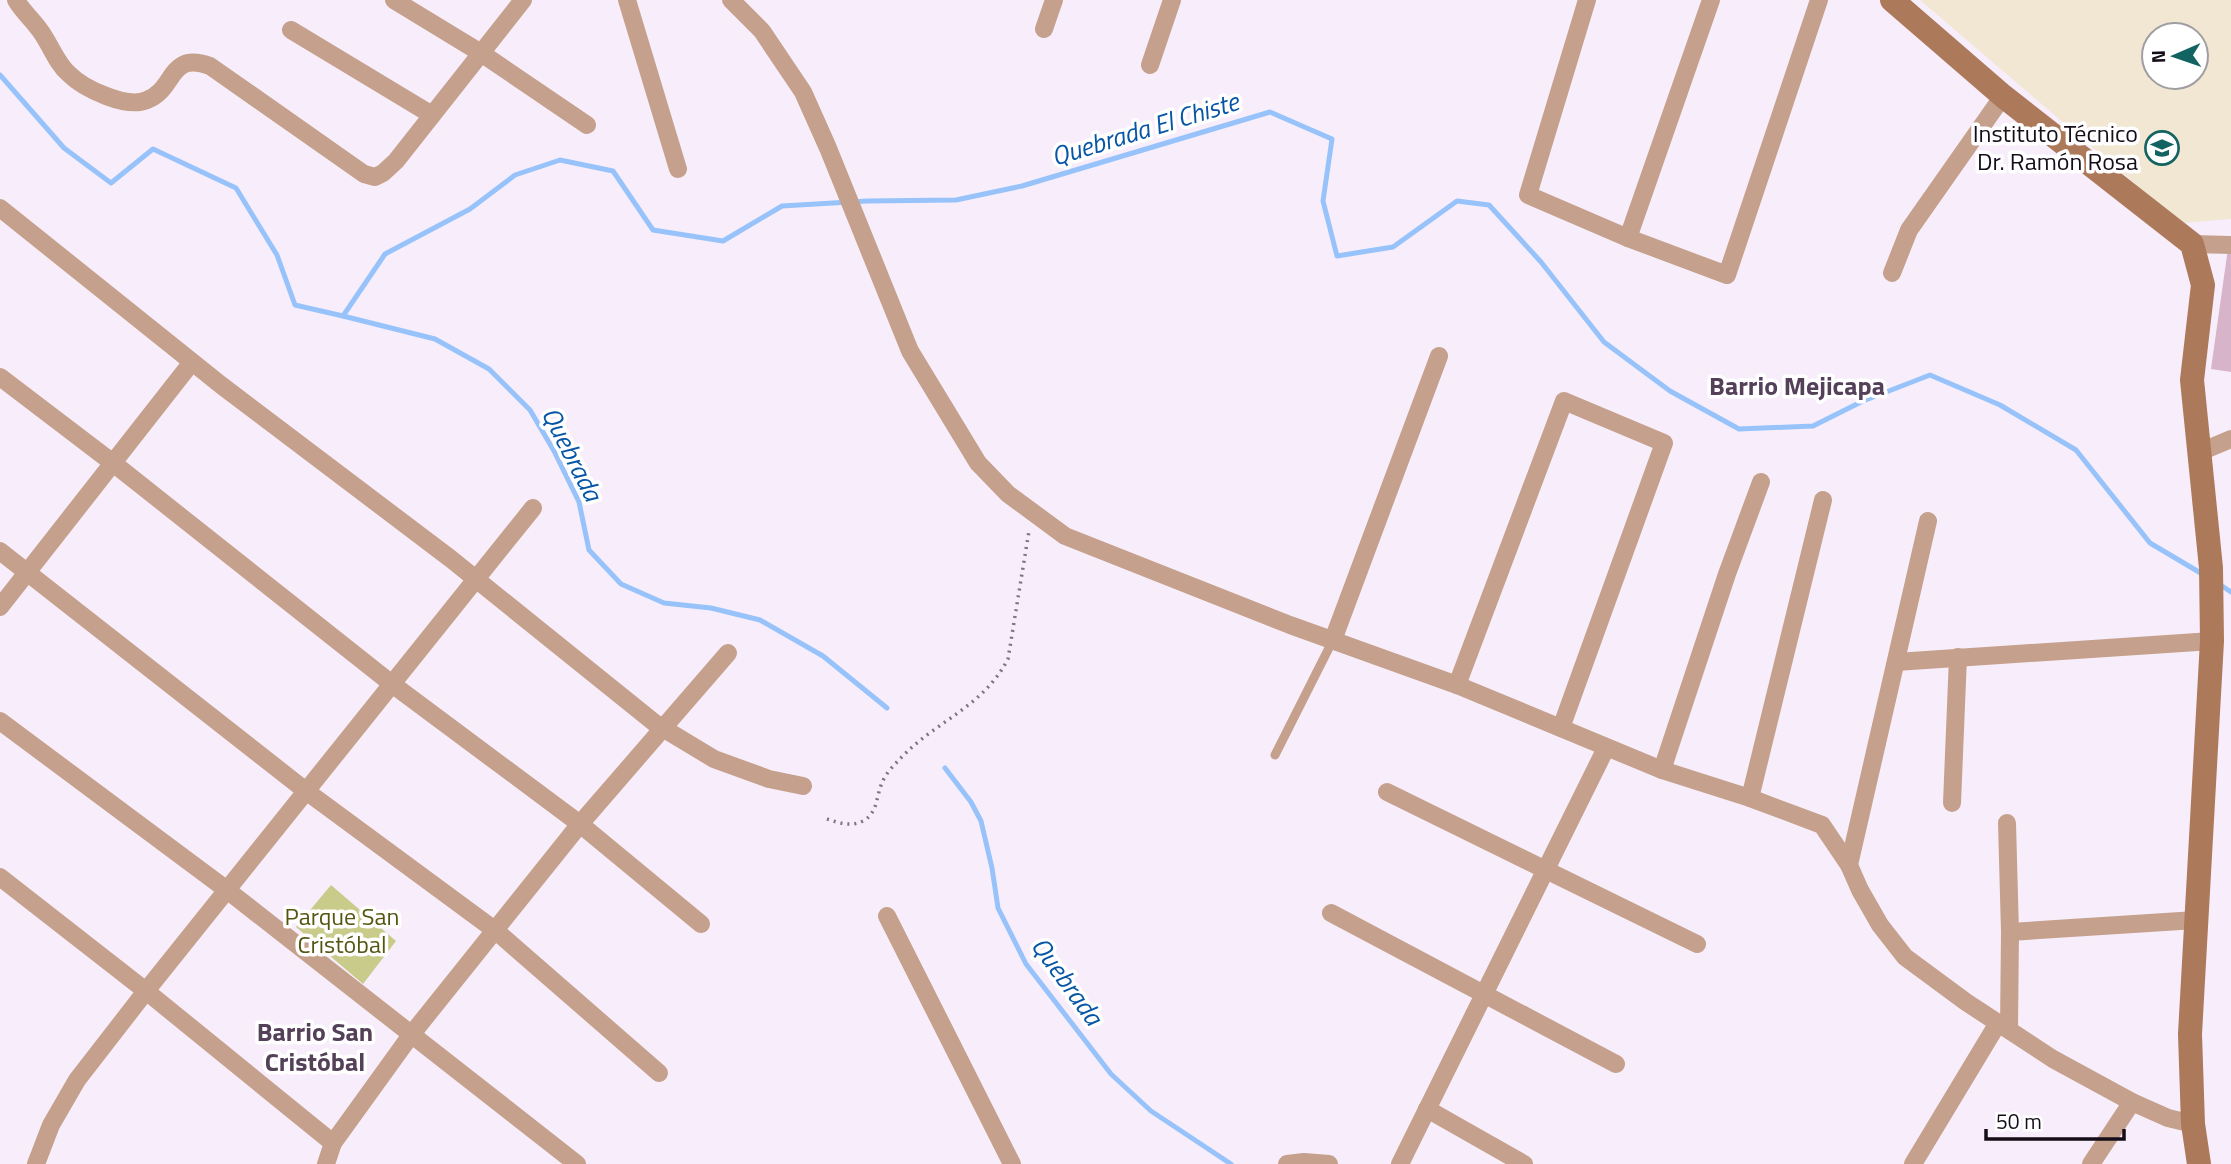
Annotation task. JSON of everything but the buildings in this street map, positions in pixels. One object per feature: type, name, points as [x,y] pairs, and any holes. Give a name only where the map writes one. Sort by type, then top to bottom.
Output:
[{"type":"street","points":[[16,0],[40,30],[68,74],[96,92],[131,103],[145,102],[158,94],[176,68],[188,62],[200,62],[210,66],[364,174],[375,177],[396,161],[523,0]]},
{"type":"street","points":[[394,0],[481,53],[587,125]]},
{"type":"street","points":[[627,0],[678,169]]},
{"type":"street","points":[[731,0],[762,31],[803,92],[910,351],[978,463],[1008,494],[1065,536],[1457,685],[1662,770],[1750,798],[1822,825],[1849,865],[1880,925],[1905,957],[1965,1002],[2053,1059],[2132,1102],[2168,1118],[2193,1124]]},
{"type":"street","points":[[1044,29],[1054,0]]},
{"type":"street","points":[[1150,65],[1172,0]]},
{"type":"street","points":[[1587,0],[1528,195],[1628,238],[1727,275],[1819,0]]},
{"type":"street","points":[[1628,238],[1710,0]]},
{"type":"street","points":[[1892,0],[2003,96],[2192,244],[2231,245]]},
{"type":"street","points":[[291,30],[432,115]]},
{"type":"street","points":[[1892,273],[1909,230],[2003,96]]},
{"type":"street","points":[[0,208],[192,362],[476,580],[663,729],[714,759],[769,779],[803,786]]},
{"type":"street","points":[[2192,244],[2203,285],[2192,380],[2211,568],[2212,640],[2190,1034],[2193,1124],[2199,1164]]},
{"type":"street","points":[[1333,640],[1439,356]]},
{"type":"street","points":[[0,607],[192,362]]},
{"type":"street","points":[[0,377],[392,684],[580,824],[701,924]]},
{"type":"street","points":[[1457,685],[1564,401],[1664,443],[1561,727]]},
{"type":"street","points":[[2200,452],[2231,439]]},
{"type":"street","points":[[1662,770],[1727,574],[1761,482]]},
{"type":"street","points":[[1750,798],[1823,500]]},
{"type":"street","points":[[36,1164],[51,1125],[77,1080],[533,508]]},
{"type":"street","points":[[1849,865],[1928,520]]},
{"type":"street","points":[[0,551],[306,791],[496,931],[659,1073]]},
{"type":"street","points":[[1896,662],[2212,640]]},
{"type":"street","points":[[326,1164],[333,1143],[411,1035],[580,824],[728,653]]},
{"type":"street","points":[[1952,803],[1958,657]]},
{"type":"street","points":[[0,720],[227,890],[577,1164]]},
{"type":"street","points":[[1400,1164],[1606,748]]},
{"type":"street","points":[[1387,792],[1697,944]]},
{"type":"street","points":[[1913,1164],[2003,1027],[2010,932],[2007,823]]},
{"type":"street","points":[[0,877],[333,1143]]},
{"type":"street","points":[[1331,913],[1616,1064]]},
{"type":"street","points":[[887,916],[1012,1164]]},
{"type":"street","points":[[2010,932],[2196,920]]},
{"type":"street","points":[[2091,1164],[2132,1102]]},
{"type":"street","points":[[1427,1109],[1524,1164]]},
{"type":"street","points":[[1287,1164],[1329,1164]]},
{"type":"lane","points":[[1275,755],[1333,640]]},
{"type":"path","points":[[827,819],[846,825],[864,821],[874,810],[882,782],[911,746],[978,699],[999,675],[1008,659],[1032,511]]},
{"type":"shaded area","name":"Instituto Técnico Dr. Ramón Rosa","points":[[1920,0],[2231,0],[2231,219],[2181,223]]},
{"type":"green space","name":"Parque San Cristóbal","points":[[331,885],[396,941],[363,984],[296,927]]},
{"type":"waterway","name":"Quebrada El Chiste","points":[[0,75],[64,148],[111,183],[153,149],[236,188],[277,255],[295,305],[343,316],[385,254],[470,209],[515,175],[560,160],[613,171],[653,230],[723,241],[782,206],[956,200],[1022,186],[1270,112],[1332,139],[1323,201],[1337,256],[1393,247],[1457,201],[1489,205],[1541,262],[1604,342],[1670,391],[1739,429],[1813,426],[1863,401],[1930,375],[2000,405],[2076,450],[2150,543],[2204,575]]},
{"type":"waterway","name":"Quebrada","points":[[343,316],[435,339],[489,369],[530,410],[579,502],[589,550],[621,584],[664,603],[711,608],[760,620],[823,656],[887,708]]},
{"type":"waterway","name":"Quebrada El Chiste","points":[[2219,584],[2231,592]]},
{"type":"waterway","name":"Quebrada","points":[[945,768],[971,802],[981,821],[998,908],[1026,964],[1111,1074],[1151,1111],[1231,1164]]},
{"type":"place","name":"Instituto Técnico Dr. Ramón Rosa","points":[[2162,148]]},
{"type":"district","name":"Barrio Mejicapa","points":[[1797,386]]},
{"type":"district","name":"Barrio San Cristóbal","points":[[315,1047]]}]
